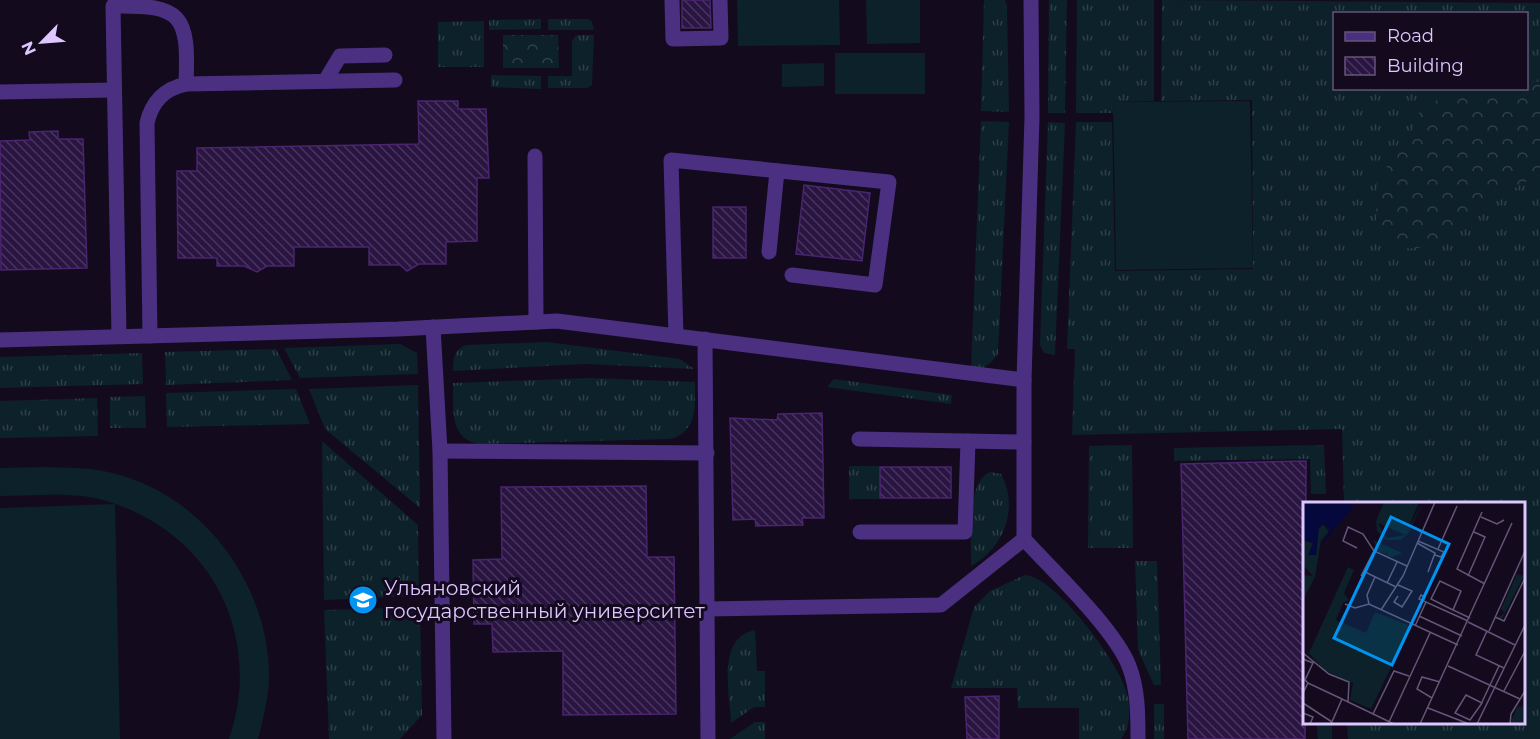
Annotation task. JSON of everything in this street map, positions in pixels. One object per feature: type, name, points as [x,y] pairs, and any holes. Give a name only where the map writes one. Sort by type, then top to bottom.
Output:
[{"type":"street","points":[[672,0],[673,39],[721,38],[720,0]]},
{"type":"street","points":[[1031,0],[1032,117],[1024,380],[1024,539],[1111,635],[1129,666],[1138,705],[1138,739]]},
{"type":"street","points":[[119,336],[113,6],[152,5],[164,9],[180,23],[185,37],[186,84]]},
{"type":"street","points":[[325,81],[340,57],[385,56]]},
{"type":"street","points":[[150,336],[147,123],[150,110],[160,95],[174,86],[186,84],[395,80]]},
{"type":"street","points":[[0,92],[114,90]]},
{"type":"street","points":[[536,156],[536,322]]},
{"type":"street","points":[[676,336],[671,160],[889,182],[875,285],[792,275]]},
{"type":"street","points":[[769,252],[777,171]]},
{"type":"street","points":[[0,340],[398,329],[557,321],[1024,380]]},
{"type":"street","points":[[433,327],[440,451],[444,739]]},
{"type":"street","points":[[705,339],[708,739]]},
{"type":"street","points":[[859,439],[1024,442]]},
{"type":"street","points":[[860,532],[966,532],[968,441]]},
{"type":"street","points":[[440,451],[706,453]]},
{"type":"street","points":[[708,609],[941,604],[1024,539]]},
{"type":"green space","points":[[737,0],[839,0],[840,45],[738,46]]},
{"type":"green space","points":[[866,0],[920,0],[920,43],[867,44]]},
{"type":"green space","points":[[984,0],[1005,0],[1007,5],[1009,112],[981,111]]},
{"type":"green space","points":[[1049,0],[1067,0],[1065,113],[1048,113]]},
{"type":"green space","points":[[1077,0],[1154,0],[1154,101],[1113,102],[1113,113],[1076,113]]},
{"type":"green space","points":[[1162,0],[1540,3],[1540,739],[1348,739],[1347,724],[1525,724],[1525,502],[1344,502],[1342,429],[1072,435],[1075,349],[1067,349],[1076,122],[1112,122],[1115,271],[1253,269],[1252,100],[1161,101]]},
{"type":"green space","points":[[541,19],[541,29],[489,30],[489,20]]},
{"type":"green space","points":[[548,19],[588,19],[592,22],[594,30],[548,30]]},
{"type":"green space","points":[[484,21],[484,67],[438,67],[438,22]]},
{"type":"green space","points":[[503,35],[558,35],[559,68],[503,68]]},
{"type":"green space","points":[[576,35],[594,35],[592,85],[587,88],[548,88],[548,76],[572,76],[572,41]]},
{"type":"green space","points":[[835,53],[925,53],[925,94],[835,94]]},
{"type":"green space","points":[[824,63],[824,86],[782,87],[782,64]]},
{"type":"green space","points":[[491,75],[541,76],[541,89],[491,87]]},
{"type":"green space","points":[[1528,81],[1540,82],[1540,174],[1482,206],[1430,247],[1399,249],[1376,221],[1377,181],[1411,132],[1420,111],[1452,90],[1528,90]]},
{"type":"green space","points":[[1250,101],[1253,268],[1116,270],[1113,102]]},
{"type":"green space","points":[[981,121],[1009,122],[998,354],[987,366],[971,368]]},
{"type":"green space","points":[[1048,122],[1065,123],[1055,355],[1044,353],[1040,345]]},
{"type":"green space","points":[[547,342],[680,359],[694,369],[585,364],[453,371],[455,355],[466,345]]},
{"type":"green space","points":[[400,344],[417,353],[418,374],[300,378],[284,348]]},
{"type":"green space","points":[[276,349],[292,380],[166,385],[165,352]]},
{"type":"green space","points":[[142,353],[143,384],[0,388],[0,357]]},
{"type":"green space","points":[[591,378],[695,382],[694,408],[690,424],[686,430],[670,439],[478,444],[468,440],[457,428],[453,411],[453,383]]},
{"type":"green space","points":[[834,379],[952,395],[951,404],[827,387]]},
{"type":"green space","points":[[418,385],[420,508],[325,429],[309,389]]},
{"type":"green space","points":[[296,389],[310,424],[167,427],[166,393]]},
{"type":"green space","points":[[145,396],[146,428],[110,428],[110,397]]},
{"type":"green space","points":[[97,398],[98,436],[0,438],[0,401]]},
{"type":"green space","points":[[322,441],[418,525],[419,596],[324,600]]},
{"type":"green space","points":[[1132,445],[1133,548],[1088,548],[1089,446]]},
{"type":"green space","points":[[1324,445],[1326,494],[1311,494],[1310,459],[1174,461],[1174,448]]},
{"type":"green space","points":[[849,466],[879,466],[879,499],[849,499]]},
{"type":"green space","points":[[44,467],[100,470],[142,483],[172,499],[200,521],[223,547],[243,576],[257,608],[266,641],[269,684],[258,739],[229,739],[238,702],[240,665],[234,630],[222,597],[204,567],[180,541],[150,520],[115,504],[73,495],[0,496],[0,468]]},
{"type":"green space","points":[[990,472],[1001,474],[1009,500],[1008,514],[1000,538],[982,559],[971,566],[973,500],[982,478]]},
{"type":"green space","points":[[115,504],[120,739],[0,739],[0,508]]},
{"type":"green space","points":[[1135,561],[1157,561],[1161,685],[1154,685],[1138,650]]},
{"type":"green space","points":[[1025,575],[1038,579],[1053,590],[1084,622],[1111,660],[1126,690],[1129,703],[1127,729],[1121,739],[1079,739],[1079,708],[1018,708],[1017,688],[951,688],[974,607],[990,591]]},
{"type":"green space","points":[[420,607],[422,715],[400,739],[329,739],[324,610]]},
{"type":"green space","points":[[755,630],[757,671],[765,671],[765,707],[754,707],[731,723],[728,683],[730,655],[735,644],[743,635]]},
{"type":"green space","points":[[1154,704],[1164,704],[1164,739],[1154,739]]},
{"type":"green space","points":[[755,722],[765,722],[765,739],[730,739]]},
{"type":"green space","points":[[1317,725],[1332,725],[1332,739],[1318,739]]},
{"type":"building","points":[[682,0],[710,0],[711,28],[682,28]]},
{"type":"building","points":[[418,101],[458,101],[458,109],[486,109],[489,178],[477,178],[477,241],[446,242],[446,264],[419,264],[407,271],[400,265],[369,265],[369,247],[294,247],[294,266],[267,266],[257,272],[244,266],[217,266],[217,258],[178,258],[177,171],[197,171],[197,148],[419,144]]},
{"type":"building","points":[[58,131],[58,139],[83,139],[87,268],[1,270],[0,141],[30,140],[29,132]]},
{"type":"building","points":[[804,185],[870,193],[862,261],[796,254]]},
{"type":"building","points":[[713,207],[746,207],[746,258],[713,258]]},
{"type":"building","points":[[822,413],[824,518],[802,518],[803,525],[756,526],[755,519],[733,520],[730,418],[777,420],[778,414]]},
{"type":"building","points":[[1306,461],[1306,502],[1303,502],[1303,724],[1305,724],[1305,739],[1188,739],[1181,464]]},
{"type":"building","points":[[880,467],[951,467],[951,498],[880,498]]},
{"type":"building","points":[[646,486],[647,557],[674,557],[676,714],[563,715],[563,651],[493,652],[492,624],[474,624],[473,560],[502,559],[501,487]]},
{"type":"building","points":[[999,696],[999,739],[967,739],[965,697]]},
{"type":"place","name":"Ульяновский государственный университет","points":[[363,600]]}]
